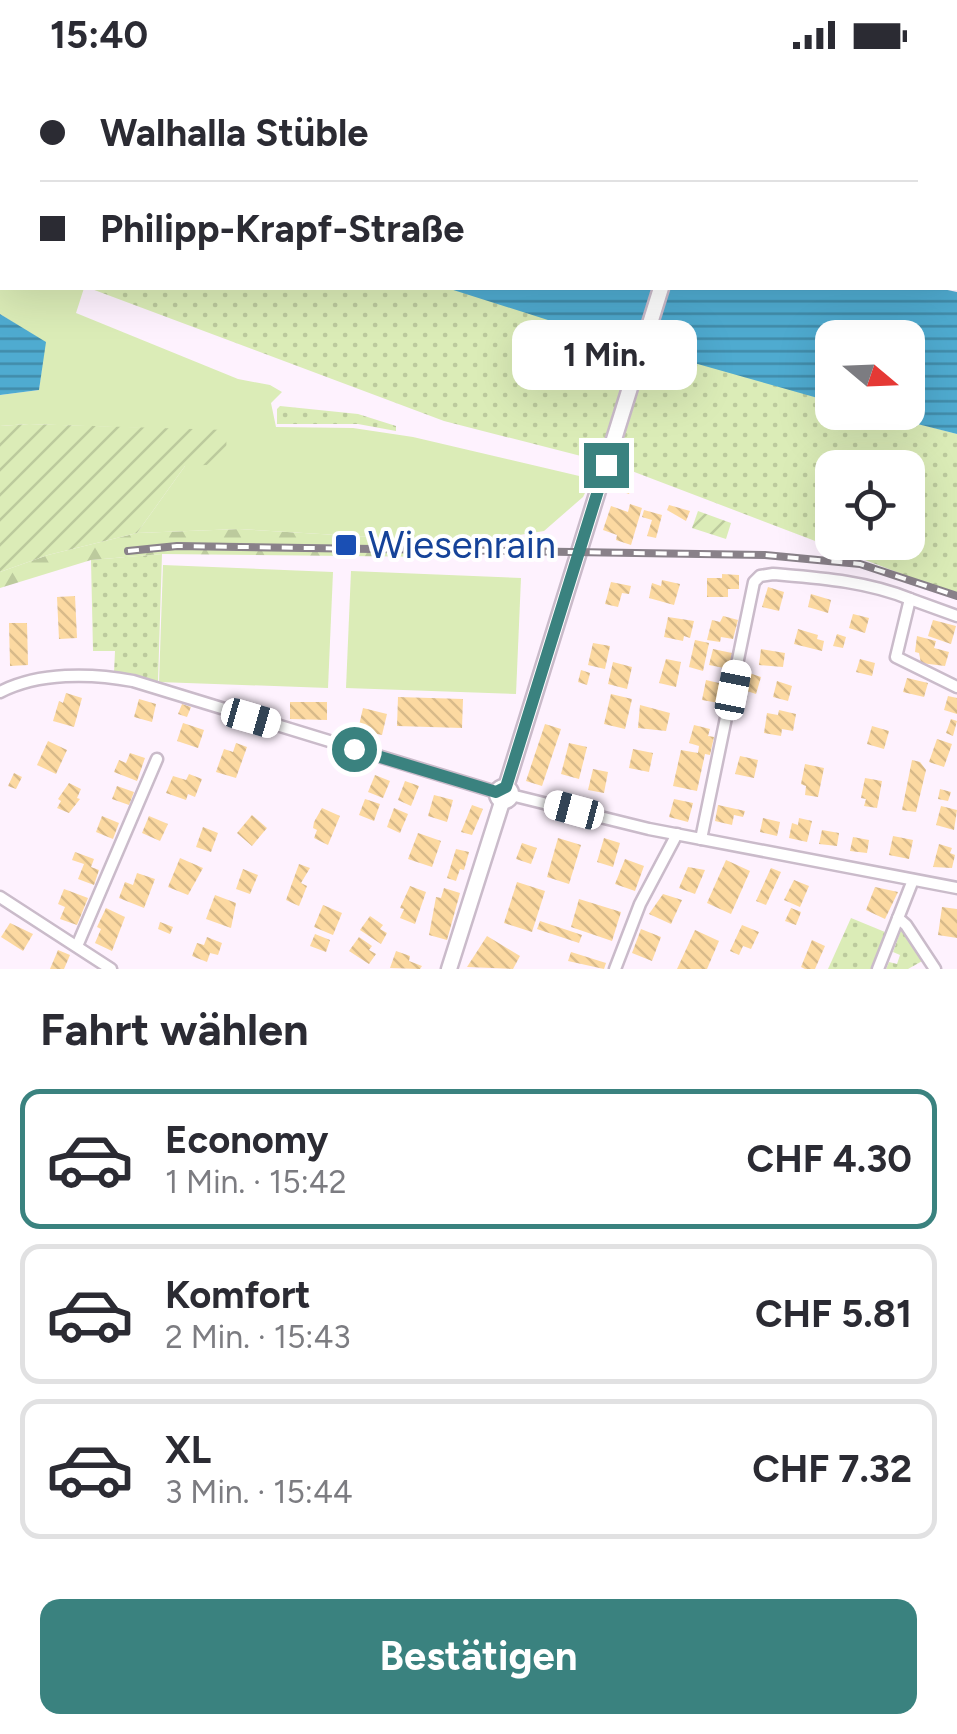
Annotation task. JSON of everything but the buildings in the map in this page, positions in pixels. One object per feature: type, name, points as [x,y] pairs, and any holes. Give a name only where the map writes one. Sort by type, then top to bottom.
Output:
[{"type":"street","points":[[449,969],[660,290]]},
{"type":"street","points":[[701,839],[754,582],[765,574],[848,582],[888,590],[957,616]]},
{"type":"street","points":[[910,599],[896,657],[957,687]]},
{"type":"street","points":[[0,691],[31,681],[79,676],[133,681],[504,794],[701,839],[957,888]]},
{"type":"street","points":[[77,946],[157,759]]},
{"type":"street","points":[[615,969],[640,904],[677,834]]},
{"type":"street","points":[[878,969],[913,880]]},
{"type":"street","points":[[0,896],[112,969]]},
{"type":"street","points":[[898,918],[935,969]]},
{"type":"green space","points":[[0,290],[83,290],[76,313],[238,379],[270,385],[282,392],[271,403],[276,427],[353,428],[413,437],[592,479],[583,497],[544,531],[470,543],[239,529],[137,533],[185,466],[226,431],[0,426],[0,395],[39,390],[45,343],[0,314]]},
{"type":"green space","points":[[94,290],[461,290],[815,395],[815,430],[925,430],[925,425],[957,434],[957,595],[865,560],[925,560],[925,450],[815,450],[815,541],[616,465],[444,421]]},
{"type":"green space","points":[[280,406],[358,414],[396,426],[396,431],[358,424],[277,424]]},
{"type":"green space","points":[[0,426],[226,430],[227,464],[185,466],[137,533],[48,555],[0,572]]},
{"type":"green space","points":[[698,511],[731,523],[726,539],[692,528]]},
{"type":"green space","points":[[239,529],[470,543],[441,557],[162,554],[91,560],[0,588],[0,572],[48,555],[137,533]]},
{"type":"green space","points":[[162,554],[158,682],[114,673],[115,651],[93,651],[91,560]]},
{"type":"green space","points":[[163,565],[333,572],[328,688],[159,682]]},
{"type":"green space","points":[[351,571],[521,578],[516,694],[346,688]]},
{"type":"green space","points":[[851,918],[885,932],[871,969],[828,969]]},
{"type":"green space","points":[[901,930],[924,960],[908,969],[886,969],[889,962],[897,964],[900,955],[893,952]]},
{"type":"water","points":[[453,290],[957,292],[957,434],[925,426],[925,320],[815,320],[815,397]]},
{"type":"water","points":[[0,314],[46,342],[39,390],[0,395]]},
{"type":"railway","points":[[128,551],[177,546],[765,555],[860,564],[957,596]]},
{"type":"place","name":"Wiesenrain","points":[[346,545]]},
{"type":"route","points":[[354,749],[496,792],[506,787],[606,465]]}]
